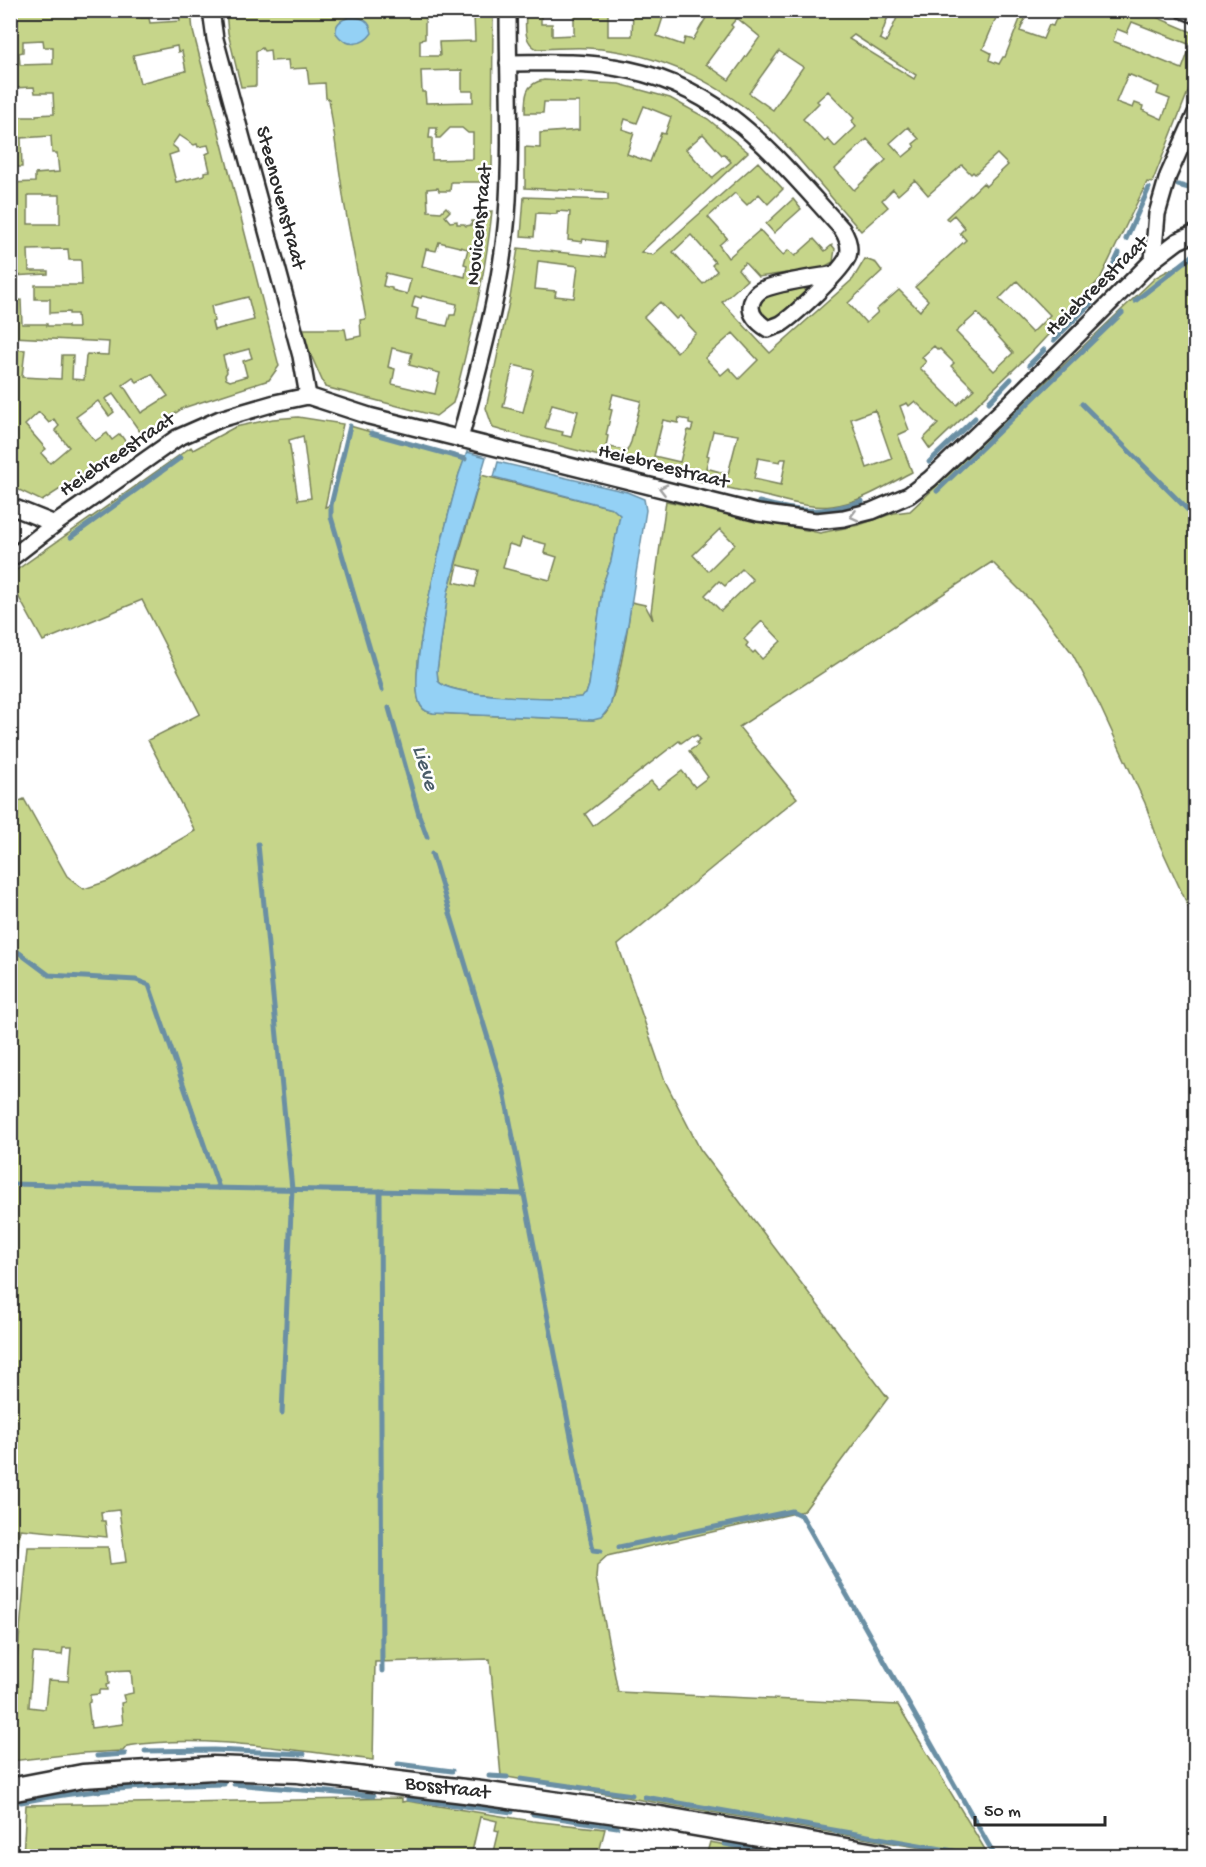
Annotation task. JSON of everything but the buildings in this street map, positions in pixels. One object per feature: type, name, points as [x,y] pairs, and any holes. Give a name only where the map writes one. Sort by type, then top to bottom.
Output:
[{"type":"street","name":"Steenovenstraat","points":[[211,10],[218,49],[301,356],[308,396]]},
{"type":"street","name":"Novicenstraat","points":[[460,439],[496,294],[507,216],[508,10]]},
{"type":"street","points":[[1183,10],[1196,15]]},
{"type":"street","points":[[508,63],[574,63],[611,66],[661,78],[712,103],[733,117],[767,147],[842,229],[848,240],[849,254],[835,274],[780,325],[768,329],[761,325],[753,314],[751,304],[760,290],[835,274]]},
{"type":"street","points":[[1153,260],[1157,214],[1168,176],[1196,113]]},
{"type":"street","name":"Heiebreestraat","points":[[10,559],[55,524],[177,438],[220,419],[308,396],[369,416],[758,513],[816,521],[872,512],[909,495],[930,479],[1010,403],[1153,260],[1178,241],[1196,233]]},
{"type":"street","name":"Heiebreestraat","points":[[10,506],[55,524]]},
{"type":"street","name":"Bosstraat","points":[[10,1790],[83,1776],[213,1768],[298,1771],[660,1818],[881,1857]]},
{"type":"green space","points":[[87,10],[140,11],[141,18],[149,18],[150,23],[180,21],[179,11],[191,11],[193,31],[279,366],[269,380],[183,408],[143,436],[113,394],[105,399],[114,412],[109,416],[98,401],[76,417],[95,441],[107,433],[112,440],[120,434],[128,445],[42,501],[19,490],[11,479],[11,349],[25,350],[22,377],[61,379],[62,355],[73,355],[72,379],[84,380],[87,354],[108,355],[109,342],[13,337],[12,301],[21,300],[22,324],[78,328],[77,314],[50,313],[50,299],[35,299],[35,285],[82,285],[81,260],[69,260],[68,249],[28,250],[29,271],[48,271],[48,274],[11,276],[10,183],[35,182],[35,174],[59,172],[57,153],[52,153],[51,136],[21,138],[22,167],[11,167],[11,11],[87,14]],"holes":[[[43,40],[44,47],[53,47],[53,64],[20,65],[19,53],[23,52],[23,41]],[[177,46],[178,52],[182,51],[186,71],[140,83],[133,55]],[[34,87],[35,93],[53,93],[54,114],[13,117],[12,88]],[[179,135],[194,145],[197,144],[198,147],[208,145],[210,152],[206,154],[210,171],[204,172],[204,175],[176,182],[169,155],[178,152],[172,145]],[[28,195],[60,195],[60,224],[28,224]],[[248,297],[254,320],[214,330],[212,322],[214,321],[211,306]],[[249,349],[252,358],[243,361],[247,376],[230,381],[226,379],[227,372],[223,356]],[[152,374],[168,396],[141,413],[123,385],[133,378],[137,382]],[[39,412],[49,423],[54,419],[59,426],[55,430],[69,447],[50,463],[41,453],[46,449],[25,425]]]},
{"type":"green space","points":[[226,11],[493,11],[492,172],[481,172],[481,182],[451,182],[450,191],[439,191],[438,188],[427,189],[428,211],[441,212],[446,207],[450,211],[445,216],[450,222],[457,221],[457,224],[471,225],[472,221],[476,221],[479,216],[477,212],[492,211],[478,300],[457,389],[453,403],[436,416],[325,387],[302,329],[345,329],[347,339],[361,336],[360,320],[366,319],[325,83],[309,84],[307,68],[289,69],[288,60],[271,61],[270,50],[264,51],[262,48],[256,51],[256,86],[241,87],[228,33]],"holes":[[[425,15],[474,15],[475,41],[439,42],[440,56],[420,56],[420,40],[425,39]],[[462,70],[462,91],[473,91],[473,102],[426,103],[425,92],[422,92],[421,71]],[[430,128],[437,128],[436,138],[440,138],[450,128],[462,128],[468,133],[473,133],[473,159],[432,160],[432,138],[429,138]],[[439,242],[468,249],[464,264],[467,265],[465,277],[422,266],[426,249],[436,251]],[[386,273],[411,279],[407,294],[392,290],[392,288],[383,286]],[[415,296],[457,304],[455,315],[450,315],[447,326],[416,319],[418,309],[412,307]],[[392,348],[412,353],[409,365],[440,373],[435,394],[392,384],[395,369],[388,367]]]},
{"type":"green space","points":[[526,11],[541,11],[541,24],[552,24],[552,36],[574,35],[574,11],[608,11],[608,36],[632,36],[633,11],[665,11],[657,36],[683,45],[685,38],[693,40],[710,11],[890,11],[880,39],[886,42],[900,11],[999,11],[983,49],[991,53],[989,60],[999,64],[1005,57],[1022,14],[1026,16],[1020,31],[1043,39],[1049,25],[1053,26],[1059,11],[1142,11],[1194,33],[1195,74],[1152,183],[1147,182],[1100,279],[1032,352],[930,449],[923,439],[938,424],[915,401],[909,406],[907,403],[900,406],[909,430],[898,435],[912,472],[853,501],[823,507],[710,484],[493,428],[486,408],[510,298],[518,248],[605,257],[606,242],[568,240],[570,212],[536,213],[534,237],[521,236],[524,197],[608,200],[608,194],[604,192],[525,188],[525,147],[540,148],[540,133],[579,130],[579,102],[544,102],[543,113],[525,113],[527,91],[533,84],[544,80],[619,84],[670,98],[708,119],[748,152],[641,252],[653,255],[758,162],[783,189],[768,204],[759,194],[747,205],[735,193],[708,217],[727,238],[719,245],[728,258],[760,230],[783,255],[789,250],[795,256],[814,239],[825,251],[832,245],[835,249],[833,262],[822,268],[758,277],[745,263],[738,269],[747,280],[722,302],[770,353],[853,279],[865,259],[876,263],[882,271],[848,303],[866,323],[878,312],[876,310],[899,290],[920,311],[928,300],[915,287],[966,240],[960,233],[965,228],[954,215],[948,220],[946,218],[983,183],[986,186],[1008,165],[997,154],[975,174],[973,172],[971,174],[962,165],[928,195],[915,180],[898,195],[893,189],[882,200],[888,207],[861,231],[787,146],[735,100],[690,74],[641,56],[588,48],[537,49],[532,46],[527,37]],"holes":[[[737,18],[760,37],[729,80],[706,64]],[[1132,22],[1191,45],[1182,69],[1113,41],[1117,29],[1127,33]],[[854,35],[916,75],[914,79],[849,39]],[[779,51],[803,67],[773,110],[749,93]],[[1128,74],[1159,87],[1157,94],[1170,99],[1162,119],[1142,110],[1143,106],[1135,103],[1133,108],[1116,102]],[[828,91],[854,118],[852,121],[856,127],[835,147],[828,139],[825,142],[803,119]],[[644,106],[671,117],[665,134],[661,133],[650,162],[627,154],[634,133],[622,129],[625,119],[637,123]],[[908,127],[919,139],[913,144],[915,147],[903,157],[890,143]],[[703,134],[722,155],[724,154],[731,162],[712,178],[686,149]],[[867,139],[886,160],[854,190],[835,169]],[[691,235],[715,262],[712,265],[717,271],[703,284],[673,252]],[[538,261],[578,266],[574,298],[555,296],[556,291],[535,289]],[[1017,281],[1050,315],[1032,333],[999,299]],[[660,302],[676,319],[680,316],[696,333],[677,352],[644,317]],[[977,313],[1013,353],[994,371],[956,332]],[[733,333],[758,360],[739,379],[729,368],[721,375],[705,358]],[[934,346],[954,363],[951,366],[974,389],[957,405],[920,368],[926,362],[922,357]],[[513,365],[534,370],[523,412],[503,407]],[[613,394],[641,401],[627,451],[606,446],[608,436],[606,435]],[[552,404],[578,411],[571,437],[562,435],[563,432],[545,428]],[[875,410],[892,459],[867,468],[851,419]],[[679,418],[689,420],[689,424],[693,425],[691,431],[688,430],[680,462],[654,456],[663,420],[678,423]],[[713,431],[738,435],[728,474],[706,468]],[[758,458],[780,462],[781,459],[786,459],[781,485],[754,479]]]},
{"type":"green space","points":[[793,199],[801,209],[774,233],[766,224]]},
{"type":"green space","points":[[1195,256],[1195,921],[1159,843],[1145,803],[1100,706],[1072,653],[1034,604],[992,562],[739,727],[797,798],[618,945],[665,1081],[700,1149],[888,1398],[804,1511],[607,1556],[597,1565],[596,1578],[618,1692],[898,1705],[989,1856],[968,1856],[501,1776],[490,1659],[375,1662],[373,1760],[250,1745],[188,1741],[127,1746],[123,1751],[11,1761],[11,1721],[28,1547],[108,1547],[110,1564],[126,1562],[119,1510],[101,1512],[107,1537],[20,1529],[11,1616],[11,805],[24,799],[67,876],[84,889],[108,881],[195,831],[148,740],[200,714],[142,600],[43,641],[11,583],[11,574],[191,447],[193,450],[235,427],[273,419],[298,417],[343,424],[325,507],[331,505],[350,426],[465,459],[446,523],[422,631],[417,690],[422,708],[433,713],[593,720],[606,713],[614,694],[631,602],[645,605],[653,620],[651,612],[666,501],[820,533],[859,525],[894,513],[910,511],[1156,277]],"holes":[[[303,436],[311,498],[298,500],[289,440]],[[720,529],[735,544],[708,571],[693,555]],[[742,569],[753,580],[721,611],[705,595],[719,581],[725,586]],[[762,621],[781,641],[762,659],[746,646],[748,643],[744,639]],[[697,735],[700,739],[696,743],[698,745],[689,751],[708,777],[695,787],[682,771],[658,789],[651,781],[593,826],[585,814],[679,741],[681,743]],[[63,1648],[71,1648],[68,1681],[48,1680],[45,1709],[29,1707],[33,1653],[62,1655]],[[131,1670],[133,1693],[123,1695],[125,1702],[121,1703],[123,1724],[91,1728],[88,1703],[90,1695],[99,1694],[99,1690],[107,1690],[106,1685],[109,1684],[108,1671]]]},
{"type":"green space","points":[[803,288],[807,291],[806,294],[781,317],[770,321],[763,316],[760,307],[766,296]]},
{"type":"green space","points":[[481,475],[612,508],[620,515],[611,561],[603,584],[589,685],[586,694],[582,697],[551,698],[482,694],[462,691],[438,681],[437,671],[448,592]],"holes":[[[522,538],[546,544],[544,553],[557,557],[550,580],[503,568],[509,544],[519,547]],[[458,565],[479,570],[475,587],[454,582]]]},
{"type":"green space","points":[[402,1798],[402,1802],[605,1829],[598,1856],[493,1856],[499,1831],[495,1830],[497,1821],[480,1817],[471,1856],[23,1856],[26,1805]]},
{"type":"green space","points":[[710,1842],[786,1856],[706,1856]]},
{"type":"water","points":[[350,17],[362,19],[369,25],[372,33],[364,41],[349,43],[336,33],[339,22]]},
{"type":"water","points":[[467,452],[486,457],[448,592],[437,671],[438,681],[462,691],[505,696],[569,698],[586,694],[603,584],[611,561],[620,515],[612,508],[494,477],[498,462],[627,492],[644,499],[646,510],[628,624],[610,707],[601,718],[593,720],[433,713],[421,706],[417,690],[422,631],[446,523]]},
{"type":"waterway","points":[[1178,185],[1196,190]]},
{"type":"waterway","points":[[1126,239],[1149,188]]},
{"type":"waterway","points":[[1104,285],[1119,253]]},
{"type":"waterway","points":[[1135,301],[1196,253]]},
{"type":"waterway","points":[[1054,340],[1093,301]]},
{"type":"waterway","points":[[937,491],[1122,313]]},
{"type":"waterway","points":[[1029,365],[1044,350]]},
{"type":"waterway","points":[[989,402],[1011,379]]},
{"type":"waterway","points":[[1082,404],[1196,518]]},
{"type":"waterway","points":[[929,462],[975,418]]},
{"type":"waterway","points":[[350,426],[331,505],[331,517],[382,690]]},
{"type":"waterway","points":[[371,433],[465,459]]},
{"type":"waterway","points":[[71,537],[180,458]]},
{"type":"waterway","points":[[759,502],[811,511],[862,501]]},
{"type":"waterway","name":"Lieve","points":[[389,708],[427,837]]},
{"type":"waterway","points":[[258,844],[292,1189],[282,1413]]},
{"type":"waterway","points":[[432,854],[504,1091],[593,1550],[601,1551]]},
{"type":"waterway","points":[[10,946],[49,975],[136,980],[149,985],[219,1188]]},
{"type":"waterway","points":[[10,1184],[524,1194]]},
{"type":"waterway","points":[[380,1191],[382,1671]]},
{"type":"waterway","points":[[619,1547],[792,1511],[802,1516],[995,1856]]},
{"type":"waterway","points":[[145,1751],[214,1750],[304,1754]]},
{"type":"waterway","points":[[97,1756],[125,1754]]},
{"type":"waterway","points":[[398,1764],[452,1771]]},
{"type":"waterway","points":[[489,1776],[507,1777]]},
{"type":"waterway","points":[[521,1779],[632,1795]]},
{"type":"waterway","points":[[21,1802],[122,1788],[224,1784]]},
{"type":"waterway","points":[[234,1784],[373,1796]]},
{"type":"waterway","points":[[645,1797],[982,1856]]},
{"type":"waterway","points":[[408,1799],[512,1812]]},
{"type":"waterway","points":[[533,1814],[617,1827]]},
{"type":"waterway","points":[[725,1844],[788,1856]]}]
